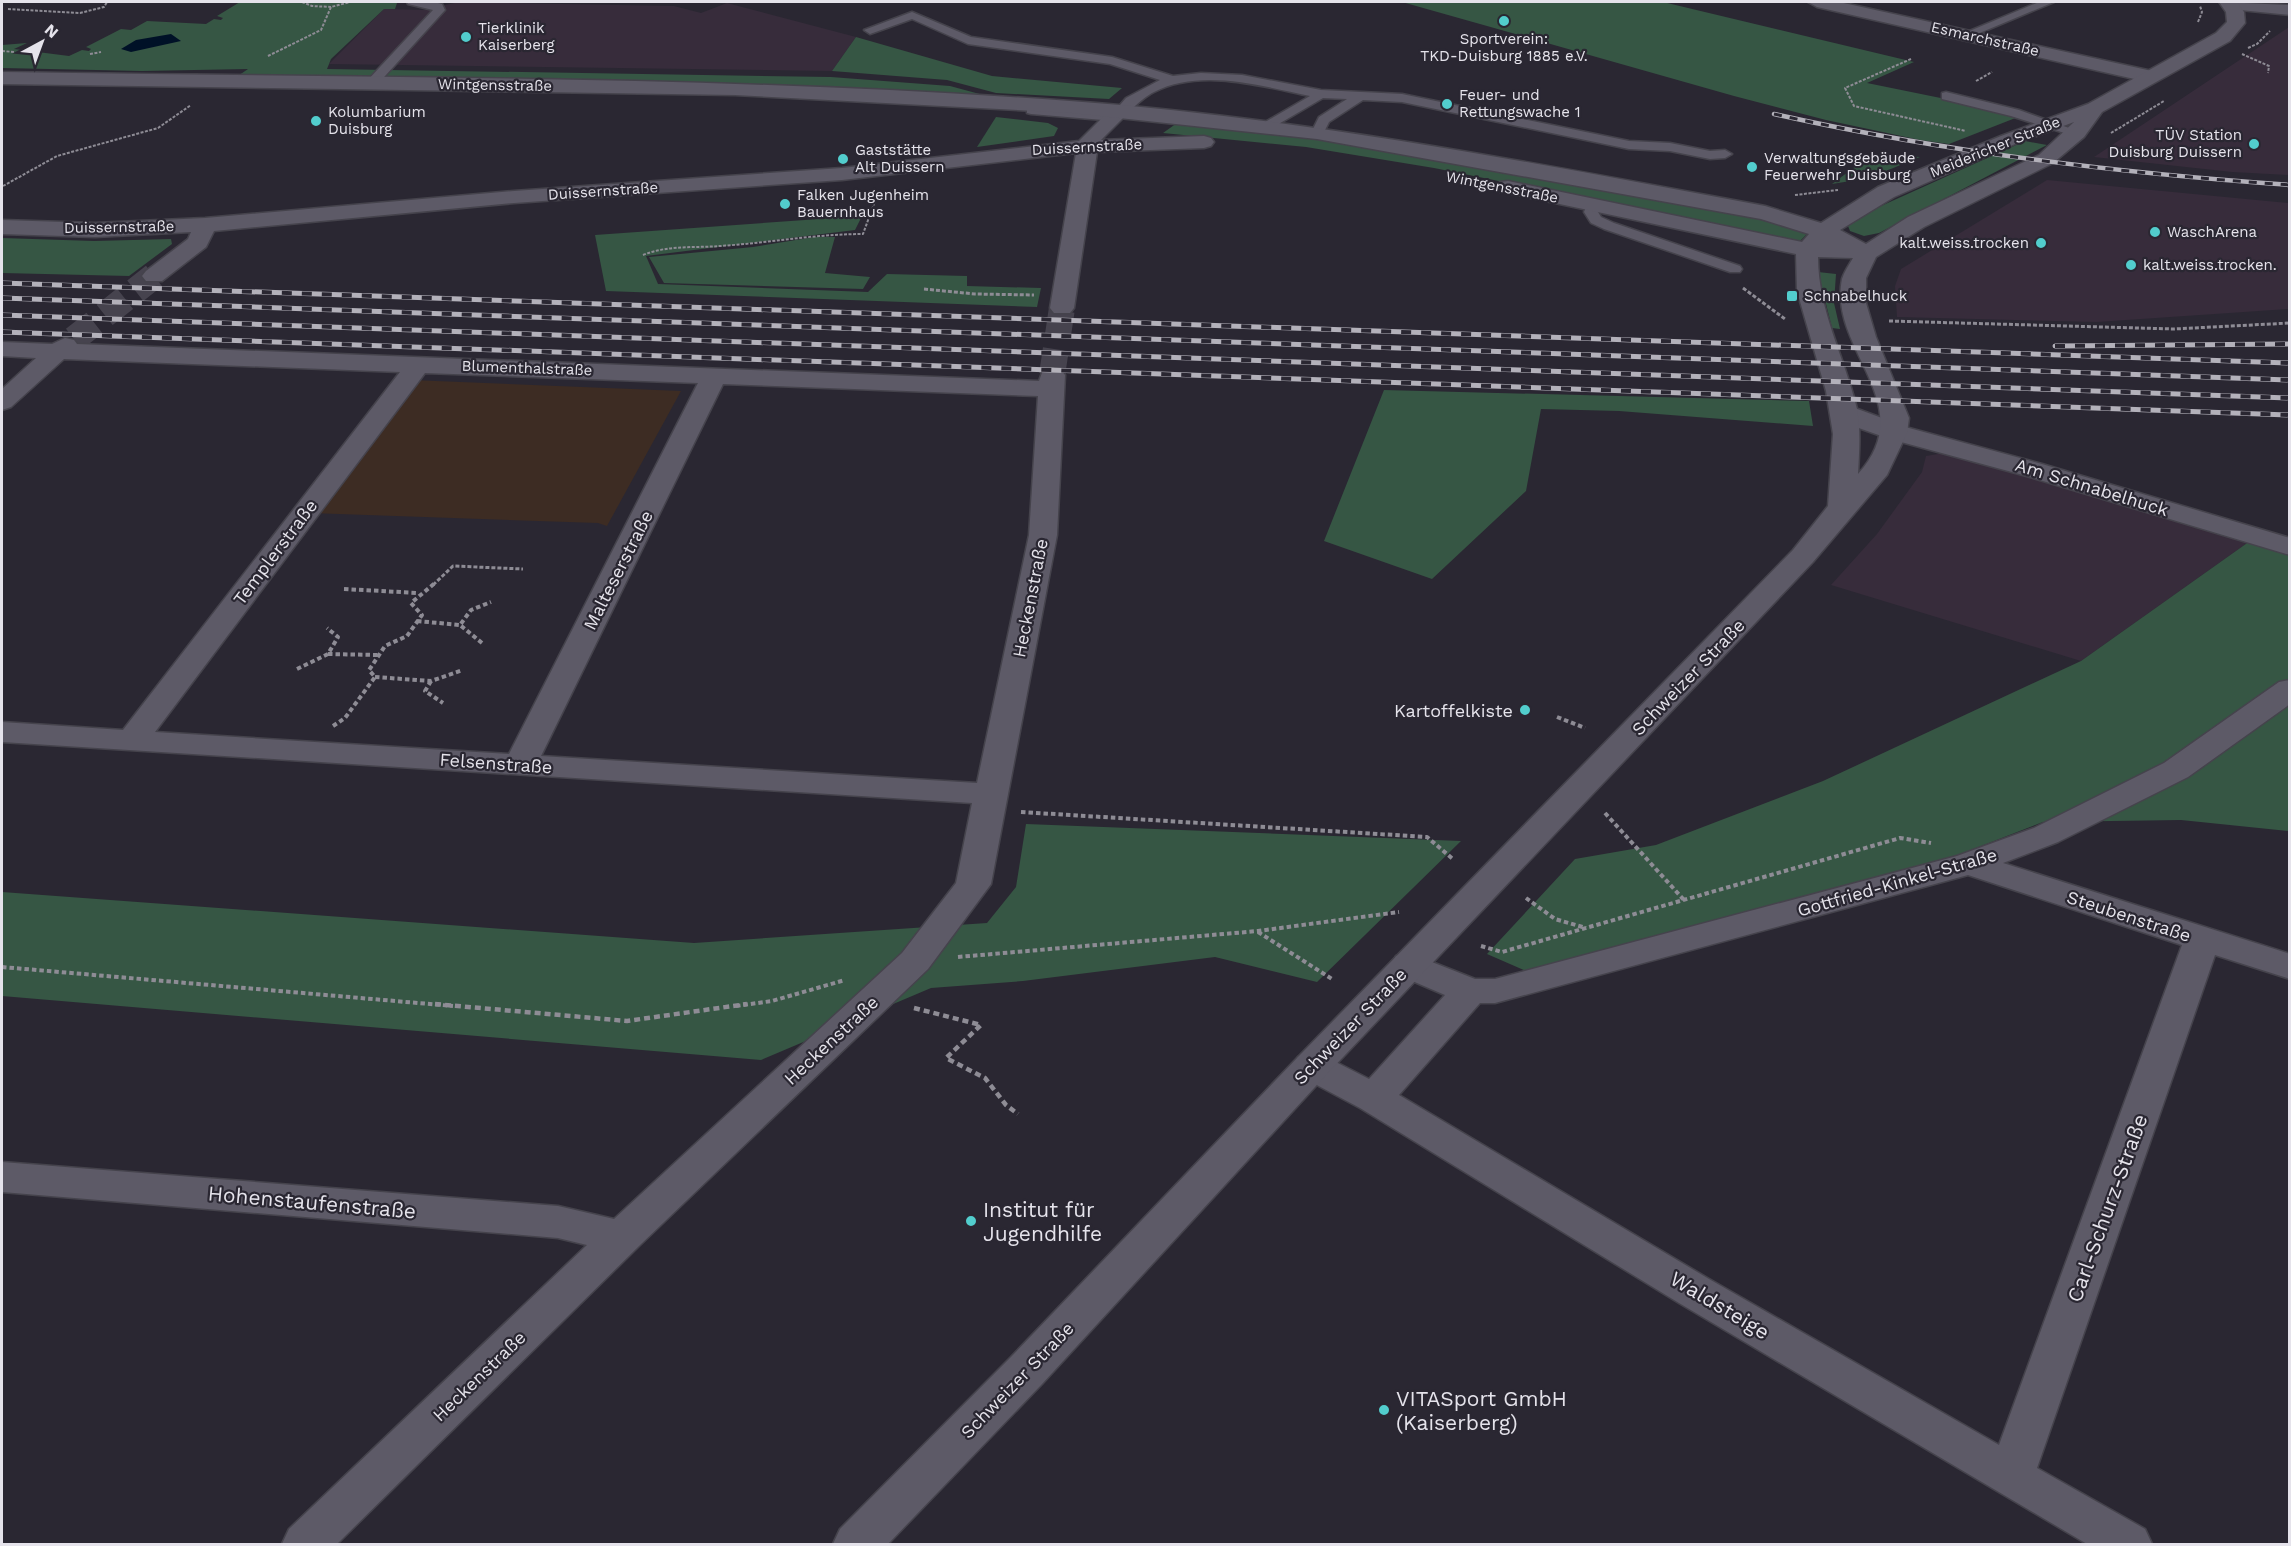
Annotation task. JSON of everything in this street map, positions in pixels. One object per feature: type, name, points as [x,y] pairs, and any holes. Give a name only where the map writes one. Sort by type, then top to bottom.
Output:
[{"type":"street","name":"Esmarchstraße","points":[[1817,2],[2152,77]]},
{"type":"street","points":[[1871,14],[1894,2]]},
{"type":"street","points":[[2289,10],[2229,3],[2236,23],[2289,14]]},
{"type":"street","name":"Meidericher Straße","points":[[1807,250],[1824,231],[1886,192],[2008,140],[2095,108],[2223,37],[2236,23]]},
{"type":"street","name":"Wintgensstraße","points":[[2,78],[735,89],[1030,104],[1113,118],[1263,138],[1318,154],[1444,175]]},
{"type":"street","name":"Wintgensstraße","points":[[988,103],[1021,110],[1113,118],[1204,142],[1227,144]]},
{"type":"street","name":"Meidericher Straße","points":[[1862,263],[1916,222],[2046,159],[2077,133],[2095,108]]},
{"type":"street","points":[[1064,301],[1087,147],[1089,140],[1113,118]]},
{"type":"street","name":"Wintgensstraße","points":[[1263,138],[1317,133],[1727,205],[1774,215],[1824,231],[1862,263]]},
{"type":"street","name":"Duissernstraße","points":[[2,227],[95,230],[205,225],[371,209],[887,170],[1020,151],[1204,142]]},
{"type":"street","name":"Wintgensstraße","points":[[1488,184],[1862,263]]},
{"type":"street","name":"Wintgensstraße","points":[[1727,205],[1821,203],[1886,192]]},
{"type":"street","points":[[154,276],[198,243],[205,225]]},
{"type":"street","points":[[1807,250],[1806,265],[1810,298],[1844,412],[1842,507]]},
{"type":"street","points":[[1862,263],[1854,303],[1858,320],[1892,405],[1896,418],[1894,433]]},
{"type":"street","points":[[2,402],[66,345]]},
{"type":"street","name":"Blumenthalstraße","points":[[2,350],[66,345],[419,364],[715,375],[1052,382]]},
{"type":"street","name":"Templerstraße","points":[[132,740],[419,364]]},
{"type":"street","name":"Malteserstraße","points":[[520,765],[715,375]]},
{"type":"street","name":"Heckenstraße","points":[[306,1545],[622,1237],[865,987],[915,961],[973,884],[1043,535],[1052,382]]},
{"type":"street","name":"Am Schnabelhuck","points":[[1844,412],[1867,424],[1894,433],[1995,458],[2289,547]]},
{"type":"street","name":"Am Schnabelhuck","points":[[1845,443],[1894,433]]},
{"type":"street","name":"Schweizer Straße","points":[[857,1545],[1026,1371],[1312,1066],[1803,556],[1842,507],[1877,469],[1894,433]]},
{"type":"street","name":"Gottfried-Kinkel-Straße","points":[[1409,965],[1470,991],[1495,992],[1969,864],[2046,835],[2176,770],[2289,689]]},
{"type":"street","name":"Felsenstraße","points":[[2,732],[520,765],[989,802]]},
{"type":"street","name":"Steubenstraße","points":[[1969,864],[2289,967]]},
{"type":"street","name":"Carl-Schurz-Straße","points":[[2011,1476],[2202,939]]},
{"type":"street","points":[[1374,1098],[1470,991]]},
{"type":"street","name":"Waldsteige","points":[[1312,1066],[1374,1098],[1694,1291],[2128,1545]]},
{"type":"street","name":"Hohenstaufenstraße","points":[[2,1177],[558,1222],[622,1237]]},
{"type":"lane","points":[[371,84],[439,10],[438,6],[412,2]]},
{"type":"lane","points":[[1966,35],[2048,2]]},
{"type":"lane","points":[[870,30],[912,15],[968,40],[1112,61],[1172,80]]},
{"type":"lane","points":[[1113,118],[1130,101],[1149,89],[1172,80],[1201,77],[1242,79],[1321,94],[1402,98],[1629,145],[1670,147],[1710,155],[1725,154]]},
{"type":"lane","points":[[1263,138],[1321,94]]},
{"type":"lane","points":[[1317,133],[1324,120],[1362,95]]},
{"type":"lane","points":[[1946,96],[2077,133]]},
{"type":"lane","points":[[1593,205],[1591,212],[1596,220],[1735,268]]},
{"type":"path","points":[[8,9],[24,6],[79,15],[104,7],[106,2]]},
{"type":"path","points":[[302,2],[312,6],[332,7],[350,2]]},
{"type":"path","points":[[3,186],[57,156],[158,129],[222,81],[321,30],[332,7]]},
{"type":"path","points":[[2238,53],[2269,66],[2268,73]]},
{"type":"path","points":[[1911,59],[1845,88],[1854,106],[2008,140]]},
{"type":"path","points":[[643,255],[655,250],[741,244],[825,233],[864,234],[887,170]]},
{"type":"path","points":[[1735,268],[1731,279],[1786,320]]},
{"type":"path","points":[[924,289],[1064,301]]},
{"type":"path","points":[[1858,320],[2175,329],[2289,323]]},
{"type":"path","points":[[463,670],[431,681],[375,677],[369,670],[385,646],[407,636],[422,615],[411,603],[419,593],[443,580],[453,566],[523,569]]},
{"type":"path","points":[[344,589],[419,593]]},
{"type":"path","points":[[460,625],[471,610],[491,602]]},
{"type":"path","points":[[417,621],[460,625],[482,643]]},
{"type":"path","points":[[327,628],[338,637],[328,654]]},
{"type":"path","points":[[297,669],[328,654],[379,655]]},
{"type":"path","points":[[316,752],[335,722],[345,718],[375,677]]},
{"type":"path","points":[[431,681],[425,691],[443,704]]},
{"type":"path","points":[[1557,717],[1585,728]]},
{"type":"path","points":[[989,802],[1427,837],[1454,860]]},
{"type":"path","points":[[1605,813],[1684,900]]},
{"type":"path","points":[[1481,946],[1502,952],[1900,838],[1936,844],[1969,864]]},
{"type":"path","points":[[1526,898],[1555,919],[1586,928]]},
{"type":"path","points":[[915,961],[1258,932],[1399,912]]},
{"type":"path","points":[[1258,932],[1332,979]]},
{"type":"path","points":[[2,967],[627,1021],[865,987],[930,1014],[981,1025],[946,1058],[986,1078],[1006,1105],[1018,1114]]},
{"type":"shaded area","points":[[459,2],[674,6],[701,13],[727,3],[856,37],[832,71],[329,64],[384,9],[423,10]]},
{"type":"shaded area","points":[[2289,27],[2289,175],[2232,172],[2094,157]]},
{"type":"shaded area","points":[[2047,180],[2289,203],[2289,309],[2097,322],[1897,317],[1895,286],[1901,269]]},
{"type":"shaded area","points":[[411,380],[681,391],[607,526],[598,523],[310,513]]},
{"type":"shaded area","points":[[1944,453],[2250,541],[2081,661],[1831,585],[1877,534],[1922,472],[1926,456]]},
{"type":"green space","points":[[240,2],[397,3],[395,9],[384,9],[331,59],[327,69],[831,77],[950,86],[987,96],[728,84],[235,78],[248,69],[142,71],[2,68],[2,45],[27,43],[14,49],[69,56],[82,50],[89,51],[91,49],[86,47],[121,29],[131,30],[147,21],[206,24],[214,19],[221,20],[223,18],[217,16]]},
{"type":"green space","points":[[1402,2],[1663,2],[1914,62],[1867,83],[1975,105],[2018,117],[1949,144],[1920,140],[1826,120],[1734,96]]},
{"type":"green space","points":[[856,37],[992,76],[1122,88],[1109,99],[996,93],[947,80],[832,71]]},
{"type":"green space","points":[[996,117],[1048,123],[1058,128],[1054,136],[977,147]]},
{"type":"green space","points":[[1177,123],[1316,138],[1734,212],[1793,226],[1807,234],[1801,240],[1794,240],[1434,168],[1306,147],[1163,133]]},
{"type":"green space","points":[[2025,141],[2047,145],[1879,233],[1864,236],[1850,231],[1848,226],[1861,215]]},
{"type":"green space","points":[[1872,154],[1920,157],[1869,178],[1832,184]]},
{"type":"green space","points":[[862,216],[855,230],[646,256],[658,284],[868,292],[887,274],[967,276],[967,286],[1041,288],[1037,307],[606,291],[595,235]]},
{"type":"green space","points":[[814,237],[835,237],[825,273],[870,277],[863,289],[664,283],[649,257],[753,247]]},
{"type":"green space","points":[[2,238],[94,241],[171,239],[172,244],[129,276],[2,273]]},
{"type":"green space","points":[[1818,272],[1836,274],[1834,303],[1840,329],[1832,328]]},
{"type":"green space","points":[[1384,390],[1809,401],[1813,426],[1619,411],[1541,409],[1526,491],[1432,579],[1324,541]]},
{"type":"green space","points":[[2250,541],[2289,553],[2289,831],[2181,820],[2043,822],[1953,857],[1526,971],[1487,954],[1575,859],[1656,845],[1823,781],[2081,661]]},
{"type":"green space","points":[[1026,824],[1461,841],[1317,982],[1215,957],[1023,981],[931,988],[761,1060],[2,996],[2,892],[694,943],[987,923],[1016,887]]},
{"type":"water","points":[[171,34],[181,41],[131,52],[121,49],[136,40]]},
{"type":"tunnel","points":[[74,339],[154,276]]},
{"type":"tunnel","points":[[1052,375],[1062,308]]},
{"type":"railway","points":[[1774,114],[1902,139],[2030,159],[2160,174],[2290,185]]},
{"type":"railway","points":[[2,283],[2290,363]]},
{"type":"railway","points":[[2,298],[2290,380]]},
{"type":"railway","points":[[2,315],[2290,398]]},
{"type":"railway","points":[[2,332],[2290,415]]},
{"type":"railway","points":[[2055,346],[2290,344]]},
{"type":"place","name":"Sportverein: TKD-Duisburg 1885 e.V.","points":[[1504,21]]},
{"type":"place","name":"Tierklinik Kaiserberg","points":[[466,37]]},
{"type":"place","name":"Feuer- und Rettungswache 1","points":[[1447,104]]},
{"type":"place","name":"Kolumbarium Duisburg","points":[[316,121]]},
{"type":"place","name":"TÜV Station Duisburg Duissern","points":[[2254,144]]},
{"type":"place","name":"Gaststätte Alt Duissern","points":[[843,159]]},
{"type":"place","name":"Verwaltungsgebäude Feuerwehr Duisburg","points":[[1752,167]]},
{"type":"place","name":"Falken Jugenheim Bauernhaus","points":[[785,204]]},
{"type":"place","name":"WaschArena","points":[[2155,232]]},
{"type":"place","name":"kalt.weiss.trocken","points":[[2041,243]]},
{"type":"place","name":"kalt.weiss.trocken.","points":[[2131,265]]},
{"type":"place","name":"Schnabelhuck","points":[[1792,296]]},
{"type":"place","name":"Kartoffelkiste","points":[[1525,710]]},
{"type":"place","name":"Institut für Jugendhilfe","points":[[971,1221]]},
{"type":"place","name":"VITASport GmbH (Kaiserberg)","points":[[1384,1410]]}]
